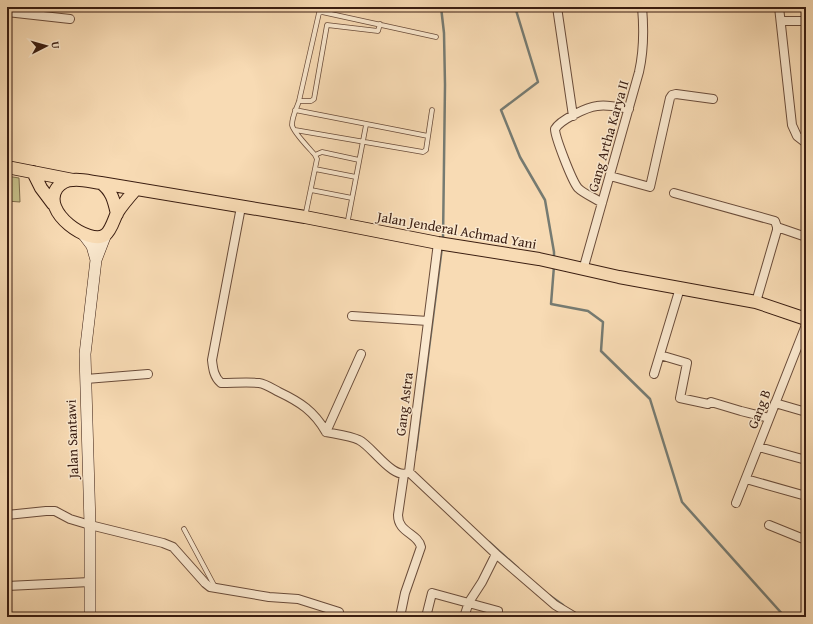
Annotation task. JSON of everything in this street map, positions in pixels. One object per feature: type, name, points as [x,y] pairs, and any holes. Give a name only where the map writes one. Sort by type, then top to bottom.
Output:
[{"type":"main road","points":[[7,167],[73,180],[100,183],[108,188],[117,214]]},
{"type":"main road","points":[[33,172],[57,213],[73,228],[83,234],[95,236],[106,234],[117,214],[136,189]]},
{"type":"main road","points":[[53,204],[54,196],[58,187],[61,184],[73,180]]},
{"type":"main road","name":"Jalan Jenderal Achmad Yani","points":[[100,183],[305,217],[443,243],[539,259],[583,270],[756,302],[806,318]]},
{"type":"main road","name":"Jalan Santawi","points":[[83,234],[92,246],[96,260]]},
{"type":"main road","name":"Jalan Santawi","points":[[90,617],[90,525],[85,354],[96,260],[106,234]]},
{"type":"street","points":[[557,7],[573,116]]},
{"type":"street","name":"Gang Artha Karya II","points":[[583,270],[643,55],[644,39],[642,7]]},
{"type":"street","points":[[779,7],[792,125],[797,136],[806,143]]},
{"type":"street","points":[[7,12],[70,19]]},
{"type":"street","points":[[781,21],[806,21]]},
{"type":"street","points":[[610,176],[650,187],[670,98],[672,95],[676,94],[713,99]]},
{"type":"street","points":[[602,203],[578,188],[555,132],[557,125],[592,106],[598,105],[629,109]]},
{"type":"street","points":[[674,194],[775,221],[777,227],[756,302]]},
{"type":"street","points":[[241,207],[212,360],[214,373],[217,380],[221,383],[259,383],[265,385],[303,404],[326,432],[359,440],[364,443],[388,466],[401,474],[407,473],[496,554],[555,605],[575,617]]},
{"type":"street","points":[[777,227],[806,237]]},
{"type":"street","name":"Gang Astra","points":[[400,617],[405,593],[421,547],[419,541],[398,522],[398,515],[407,473],[428,321],[443,243]]},
{"type":"street","points":[[654,374],[680,288]]},
{"type":"street","points":[[352,316],[428,321]]},
{"type":"street","name":"Gang B","points":[[736,503],[806,325]]},
{"type":"street","points":[[326,432],[361,354]]},
{"type":"street","points":[[660,355],[687,362],[680,398],[708,404],[711,402],[769,418]]},
{"type":"street","points":[[86,379],[148,374]]},
{"type":"street","points":[[775,403],[806,412]]},
{"type":"street","points":[[758,446],[806,460]]},
{"type":"street","points":[[746,479],[806,496]]},
{"type":"street","points":[[7,515],[55,511],[70,519],[163,543],[173,547],[210,587],[269,597],[298,599],[339,612]]},
{"type":"street","points":[[769,525],[806,540]]},
{"type":"street","points":[[464,617],[469,602],[482,582],[496,554]]},
{"type":"street","points":[[7,586],[90,582]]},
{"type":"street","points":[[426,617],[432,593],[498,611],[497,617]]},
{"type":"lane","points":[[305,217],[317,159],[316,155],[295,130],[292,124],[295,110],[299,101],[318,15],[322,12],[436,37]]},
{"type":"lane","points":[[316,23],[378,31],[380,24]]},
{"type":"lane","points":[[299,101],[311,101],[314,99],[327,25]]},
{"type":"lane","points":[[295,110],[428,136]]},
{"type":"lane","points":[[295,130],[423,152],[426,150],[432,110]]},
{"type":"lane","points":[[347,225],[366,125]]},
{"type":"lane","points":[[316,155],[322,152],[360,160]]},
{"type":"lane","points":[[315,169],[356,177]]},
{"type":"lane","points":[[311,190],[352,198]]},
{"type":"lane","points":[[184,529],[215,587]]},
{"type":"shaded area","points":[[7,176],[19,178],[20,202],[7,201]]},
{"type":"waterway","points":[[441,7],[444,33],[445,85],[443,240]]},
{"type":"waterway","points":[[515,7],[538,82],[501,110],[520,157],[545,200],[554,259]]},
{"type":"waterway","points":[[416,450],[442,247]]},
{"type":"waterway","points":[[554,266],[551,304],[588,311],[603,322],[601,351],[650,399],[682,502],[785,617]]},
{"type":"waterway","points":[[489,542],[518,568]]},
{"type":"waterway","points":[[549,595],[563,605]]},
{"type":"waterway","points":[[577,615],[584,617]]}]
